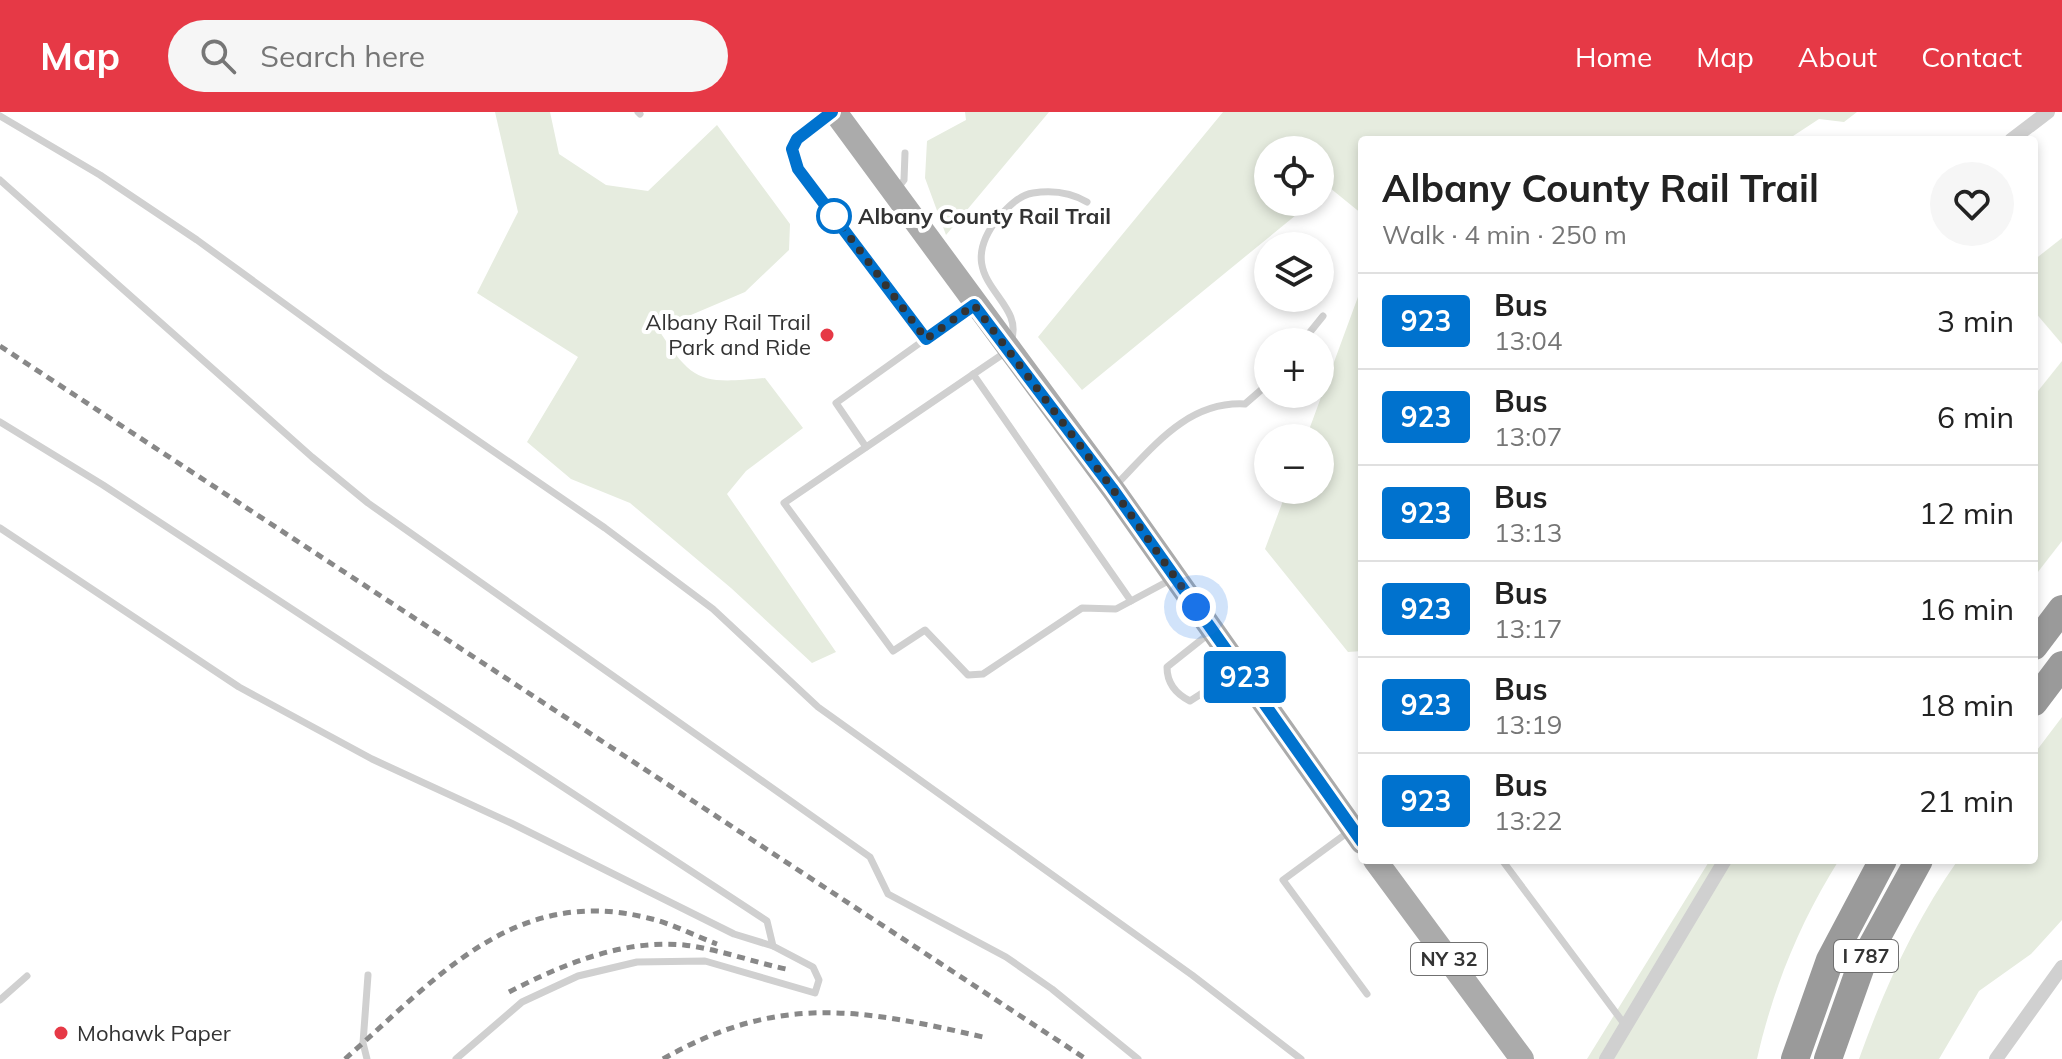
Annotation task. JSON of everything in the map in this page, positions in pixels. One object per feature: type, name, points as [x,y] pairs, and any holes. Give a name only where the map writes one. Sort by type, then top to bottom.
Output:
[{"type":"highway","points":[[2038,641],[2062,609]]},
{"type":"highway","points":[[2038,697],[2062,665]]},
{"type":"highway","name":"I 787","points":[[1795,1059],[1830,960],[1881,864]]},
{"type":"highway","name":"I 787","points":[[1828,1059],[1861,966],[1917,864]]},
{"type":"main road","points":[[833,112],[1112,488],[1213,631],[1234,673],[1357,835]]},
{"type":"main road","name":"NY 32","points":[[1378,864],[1522,1059]]},
{"type":"street","points":[[2016,136],[2048,112]]},
{"type":"street","points":[[1606,1059],[1722,864]]},
{"type":"street","points":[[1996,1059],[2062,967]]},
{"type":"lane","points":[[833,112],[797,139],[792,149],[798,169],[926,339]]},
{"type":"lane","points":[[0,116],[100,175],[197,240],[384,376],[605,528],[713,609],[818,707],[1192,975],[1301,1059]]},
{"type":"lane","points":[[894,194],[904,180],[905,153]]},
{"type":"lane","points":[[0,180],[368,503],[870,857],[888,894],[1006,957],[1052,989],[1138,1059]]},
{"type":"lane","points":[[1087,202],[1071,192],[1030,193],[1008,206],[992,226],[980,263],[991,289],[1013,319],[1015,330],[1008,350],[784,503],[893,651],[925,630],[968,675],[983,674],[1082,608],[1116,609],[1174,577]]},
{"type":"lane","points":[[866,447],[836,403],[974,305]]},
{"type":"lane","points":[[1313,328],[1323,316]]},
{"type":"lane","points":[[973,374],[1131,601]]},
{"type":"lane","points":[[1112,488],[1174,426],[1221,403],[1245,404],[1254,396]]},
{"type":"lane","points":[[0,422],[80,471],[767,921],[773,946]]},
{"type":"lane","points":[[0,528],[239,687],[372,759],[511,823],[734,934],[773,946],[813,967],[819,980],[815,993],[705,961],[637,962],[578,976],[522,1002],[456,1059]]},
{"type":"lane","points":[[1213,631],[1173,659],[1167,667],[1167,677],[1179,696],[1190,701],[1234,673]]},
{"type":"lane","points":[[1357,835],[1283,880],[1367,994]]},
{"type":"lane","points":[[1505,864],[1627,1027]]},
{"type":"lane","points":[[367,1059],[363,1043],[368,975]]},
{"type":"lane","points":[[0,1000],[27,976]]},
{"type":"shaded area","points":[[495,112],[550,112],[559,154],[606,185],[648,191],[717,125],[790,224],[789,250],[745,292],[658,329],[680,360],[701,376],[726,380],[765,378],[803,428],[746,471],[727,494],[836,652],[812,663],[731,588],[630,503],[571,479],[527,442],[578,357],[477,293],[518,212]]},
{"type":"shaded area","points":[[965,112],[1049,112],[946,235],[925,178],[927,141],[966,120]]},
{"type":"shaded area","points":[[1223,112],[1857,112],[1844,122],[1819,119],[1793,136],[1358,136],[1358,211],[1334,191],[1334,136],[1254,136],[1254,216],[1295,216],[1275,232],[1254,232],[1254,249],[1082,390],[1038,337]]},
{"type":"shaded area","points":[[2062,238],[2062,344],[2038,316],[2038,257]]},
{"type":"shaded area","points":[[1358,297],[1358,651],[1348,652],[1265,549],[1282,504],[1334,504],[1334,424],[1311,424],[1317,408],[1334,408],[1334,362]]},
{"type":"shaded area","points":[[2062,361],[2062,541],[2038,572],[2038,391]]},
{"type":"shaded area","points":[[2062,717],[2062,920],[2031,954],[1979,991],[1939,1059],[1859,1059],[1902,956],[1955,864],[2038,864],[2038,749]]},
{"type":"shaded area","points":[[1708,864],[1837,864],[1789,956],[1757,1059],[1587,1059]]},
{"type":"railway","points":[[0,346],[1086,1059]]},
{"type":"railway","points":[[345,1059],[445,971],[480,946],[517,927],[557,915],[600,911],[657,920],[717,944]]},
{"type":"railway","points":[[509,992],[593,956],[661,944],[697,947],[786,969]]},
{"type":"railway","points":[[663,1059],[705,1038],[745,1024],[783,1016],[821,1013],[898,1019],[983,1037]]},
{"type":"bus line","name":"923","points":[[832,112],[797,139],[792,149],[798,169],[926,339],[974,305],[1112,488],[1358,836]]},
{"type":"place","name":"Albany County Rail Trail","points":[[834,216]]},
{"type":"place","name":"Albany Rail Trail Park and Ride","points":[[827,335]]},
{"type":"place","name":"Mohawk Paper","points":[[61,1033]]},
{"type":"route","points":[[834,216],[926,339],[974,305],[1112,488],[1196,607]]}]
